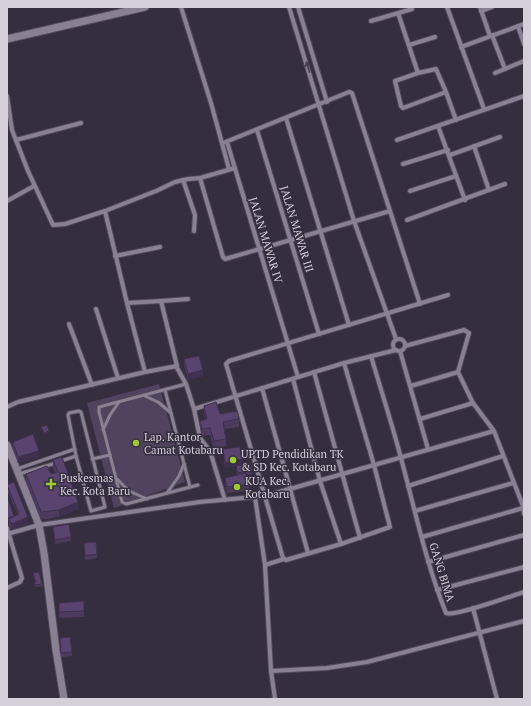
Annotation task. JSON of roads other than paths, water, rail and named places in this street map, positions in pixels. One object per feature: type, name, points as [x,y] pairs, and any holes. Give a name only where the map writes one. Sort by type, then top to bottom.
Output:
[{"type":"street","points":[[7,39],[145,7]]},
{"type":"street","points":[[181,7],[225,143],[229,169]]},
{"type":"street","points":[[289,7],[354,221],[396,339]]},
{"type":"street","points":[[298,7],[327,102]]},
{"type":"street","points":[[447,7],[484,109]]},
{"type":"street","points":[[492,7],[480,9],[505,69]]},
{"type":"street","points":[[371,21],[412,9]]},
{"type":"street","points":[[398,13],[418,73]]},
{"type":"street","points":[[461,47],[524,24]]},
{"type":"street","points":[[518,26],[524,44]]},
{"type":"street","points":[[409,45],[435,37]]},
{"type":"street","points":[[496,73],[524,61]]},
{"type":"street","points":[[446,92],[403,108],[401,107],[395,81],[436,68],[446,92],[456,120]]},
{"type":"street","points":[[225,143],[349,92],[352,93],[420,304]]},
{"type":"street","points":[[7,96],[12,130],[34,186],[53,225],[65,224],[105,211],[183,180],[200,178],[235,168]]},
{"type":"street","points":[[397,140],[524,96]]},
{"type":"street","points":[[286,118],[349,325]]},
{"type":"street","points":[[16,140],[81,123]]},
{"type":"street","points":[[438,126],[450,155],[465,200]]},
{"type":"street","name":"JALAN MAWAR III","points":[[257,130],[319,334]]},
{"type":"street","points":[[450,155],[500,137]]},
{"type":"street","name":"JALAN MAWAR IV","points":[[225,143],[235,168],[298,377]]},
{"type":"street","points":[[474,146],[489,190]]},
{"type":"street","points":[[403,164],[448,150]]},
{"type":"street","points":[[410,191],[456,176]]},
{"type":"street","points":[[200,178],[223,257],[228,259],[390,211]]},
{"type":"street","points":[[183,180],[195,215],[194,231]]},
{"type":"street","points":[[407,220],[465,200],[505,184]]},
{"type":"street","points":[[7,201],[34,186]]},
{"type":"street","points":[[105,211],[111,230],[115,256],[145,372]]},
{"type":"street","points":[[115,256],[160,247]]},
{"type":"street","points":[[284,559],[235,396],[226,364],[227,362],[448,295]]},
{"type":"street","points":[[127,303],[188,299]]},
{"type":"street","points":[[161,301],[177,364],[176,366],[186,384],[194,409],[200,438],[210,451],[225,500]]},
{"type":"street","points":[[96,309],[118,378]]},
{"type":"street","points":[[69,324],[92,385]]},
{"type":"street","points":[[194,409],[344,363],[398,351],[404,349],[405,346],[464,330],[467,331],[469,335],[464,347],[458,372],[473,403],[494,431],[524,514]]},
{"type":"street","points":[[396,339],[401,339],[404,341],[405,346]]},
{"type":"street","points":[[396,339],[393,342],[393,347],[398,351],[411,386],[428,449]]},
{"type":"street","name":"GANG BIMA","points":[[371,356],[401,457],[428,562],[446,613],[448,614],[473,608],[524,592]]},
{"type":"street","points":[[265,565],[341,544],[390,527],[374,465],[344,363]]},
{"type":"street","points":[[7,407],[18,402],[176,366]]},
{"type":"street","points":[[314,372],[360,538]]},
{"type":"street","points":[[411,386],[458,372]]},
{"type":"street","points":[[293,379],[320,481],[341,544]]},
{"type":"street","points":[[262,388],[308,553]]},
{"type":"street","points":[[420,418],[473,403]]},
{"type":"street","points":[[8,533],[39,525],[265,496],[494,431]]},
{"type":"street","points":[[7,445],[39,525],[64,699]]},
{"type":"street","points":[[408,486],[503,456]]},
{"type":"street","points":[[415,511],[514,483]]},
{"type":"street","points":[[255,497],[265,565],[271,671],[275,699]]},
{"type":"street","points":[[422,536],[523,508]]},
{"type":"street","points":[[7,528],[22,578],[20,582],[7,588]]},
{"type":"street","points":[[428,562],[524,535]]},
{"type":"street","points":[[437,590],[524,567]]},
{"type":"street","points":[[473,608],[497,699]]},
{"type":"street","points":[[271,671],[327,668],[367,662],[524,621]]},
{"type":"lane","points":[[186,384],[98,408],[123,503],[126,504],[147,499],[198,485]]},
{"type":"lane","points":[[165,390],[190,487]]},
{"type":"lane","points":[[144,395],[158,402],[171,413]]},
{"type":"lane","points":[[104,430],[110,415],[119,402]]},
{"type":"lane","points":[[79,411],[105,507],[92,511],[76,456],[68,414],[79,411]]},
{"type":"lane","points":[[18,471],[75,449]]},
{"type":"lane","points":[[92,458],[110,455]]},
{"type":"lane","points":[[18,471],[76,456]]},
{"type":"lane","points":[[167,493],[179,476],[184,463]]},
{"type":"lane","points":[[116,478],[129,491],[147,499]]},
{"type":"place","name":"Lap. Kantor Camat Kotabaru","points":[[136,443]]},
{"type":"place","name":"UPTD Pendidikan TK & SD Kec. Kotabaru","points":[[233,460]]},
{"type":"place","name":"Puskesmas Kec. Kota Baru","points":[[51,484]]},
{"type":"place","name":"KUA Kec. Kotabaru","points":[[237,487]]}]
